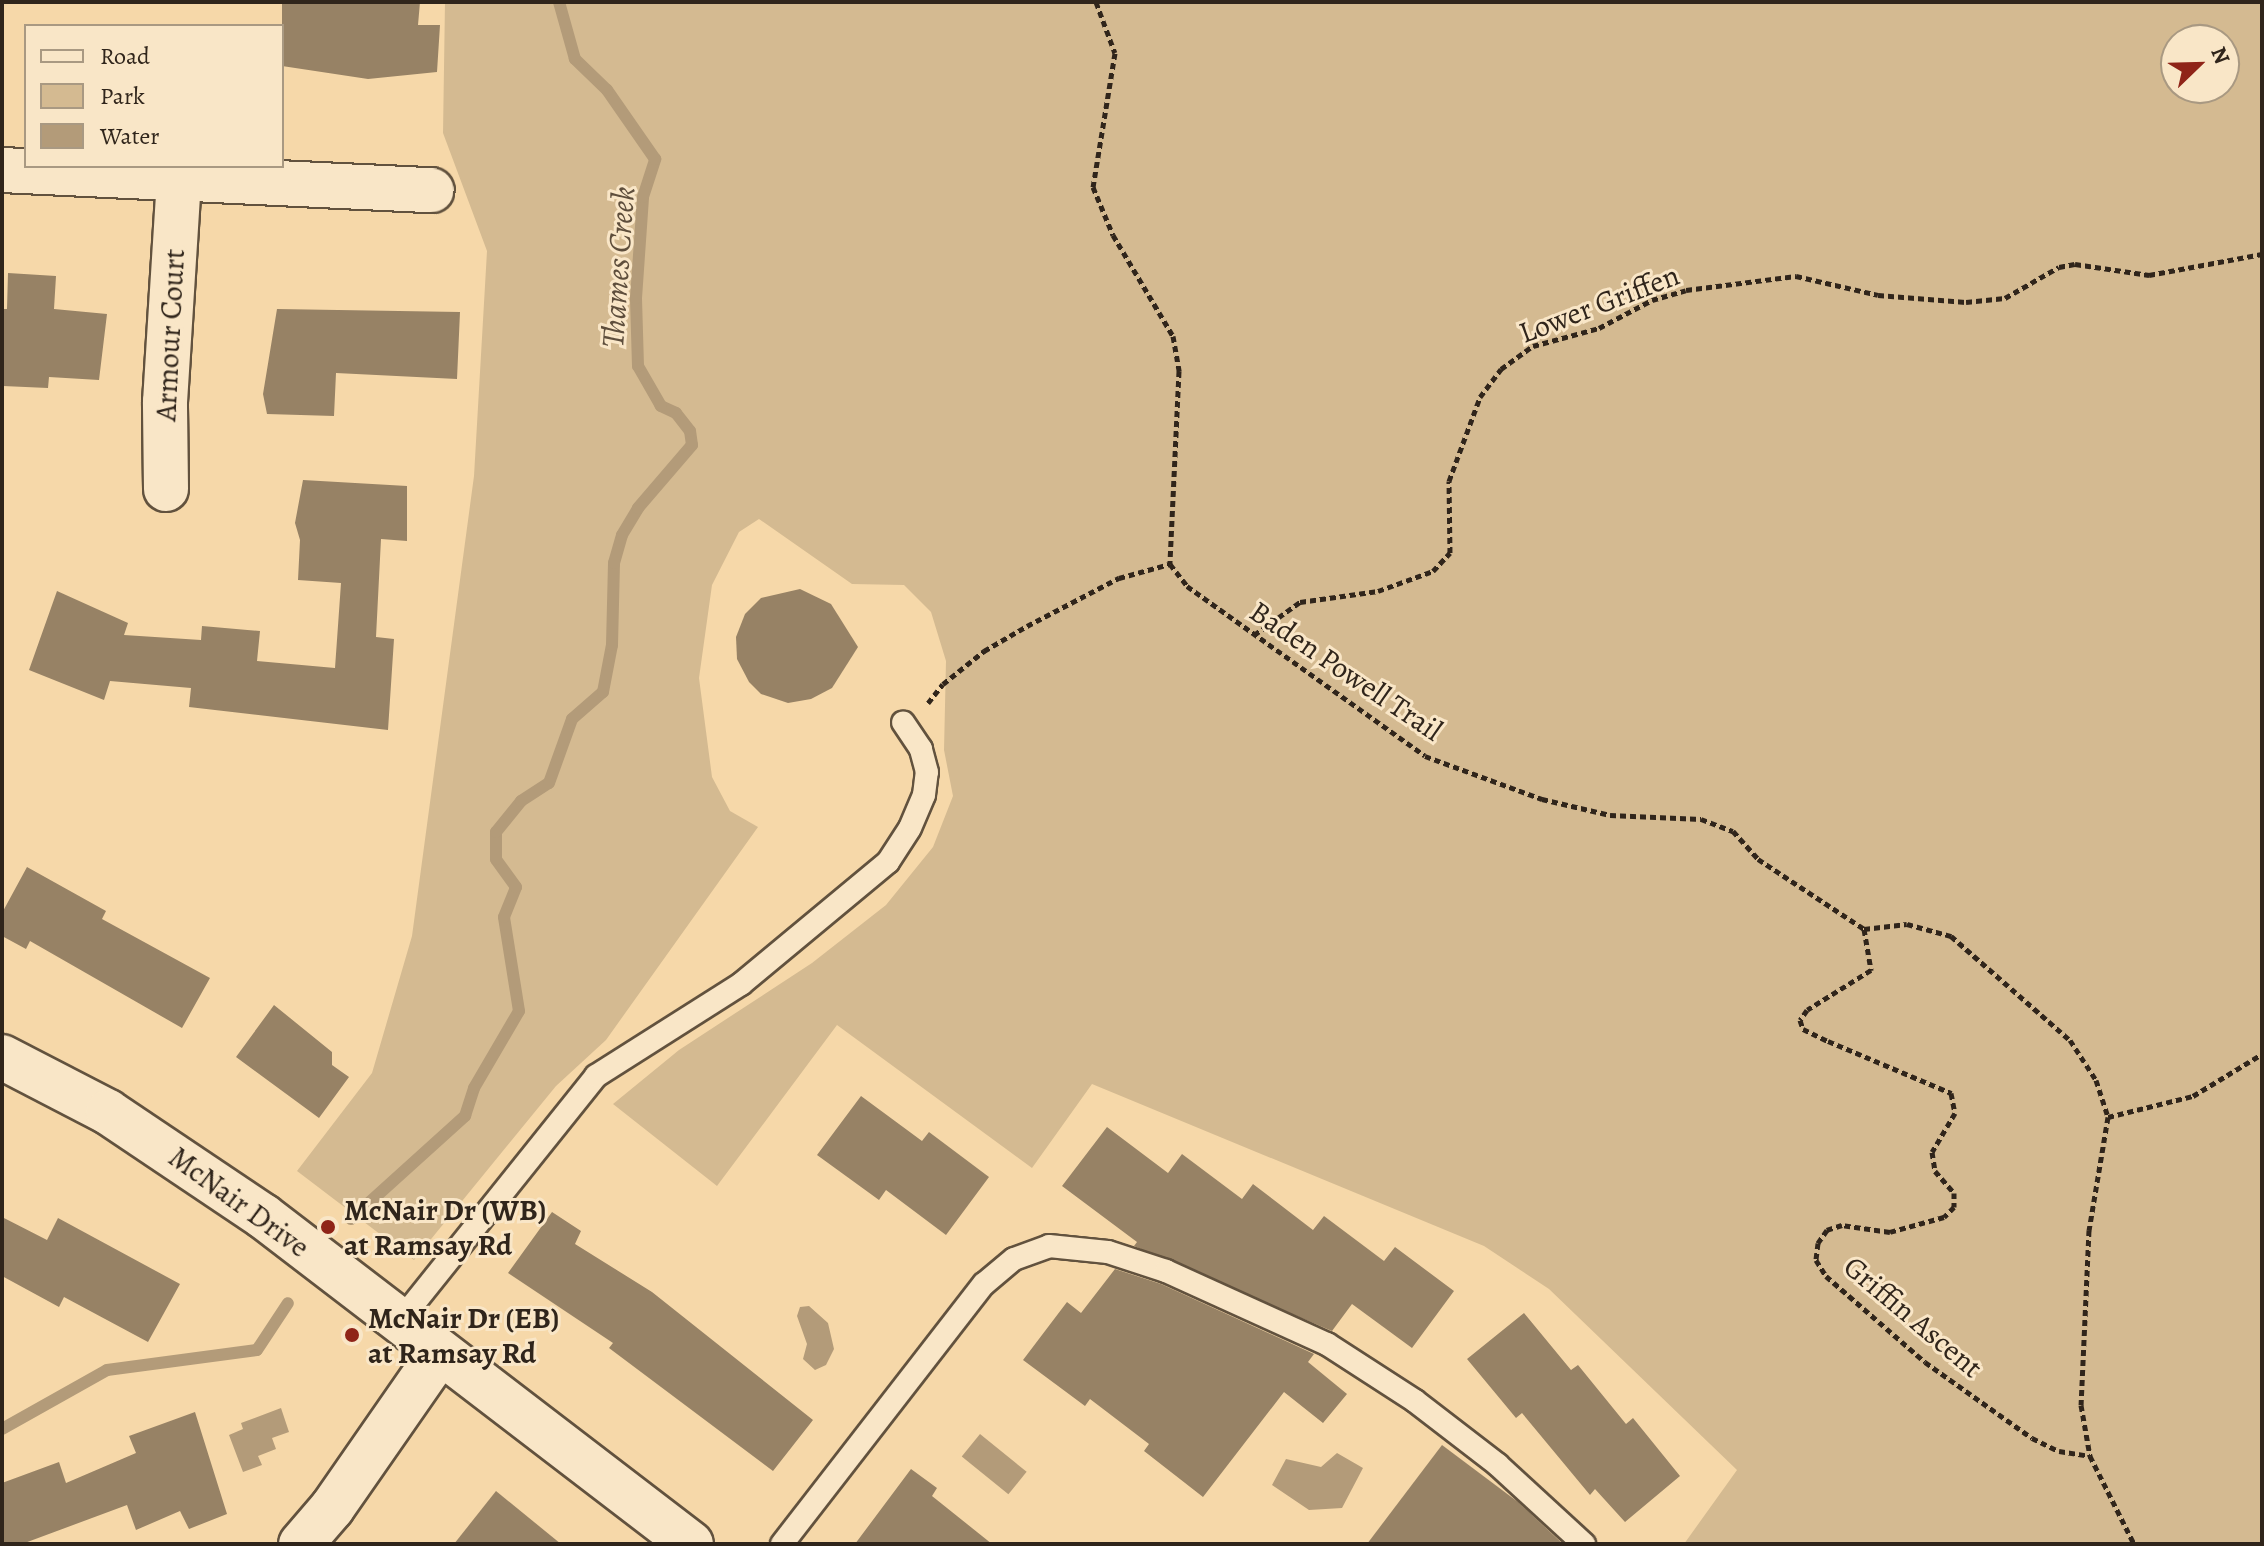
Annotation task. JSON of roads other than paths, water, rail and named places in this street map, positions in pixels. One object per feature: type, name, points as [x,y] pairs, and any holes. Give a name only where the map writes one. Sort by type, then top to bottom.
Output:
[{"type":"street","points":[[2,170],[432,190]]},
{"type":"street","name":"Armour Court","points":[[166,489],[165,402],[179,180]]},
{"type":"street","name":"McNair Drive","points":[[2,1057],[165,1147],[263,1216],[439,1354],[691,1544]]},
{"type":"street","points":[[301,1544],[332,1508],[439,1354]]},
{"type":"lane","points":[[399,1322],[596,1076],[741,984],[888,862],[924,795],[921,749],[905,725]]},
{"type":"lane","points":[[782,1544],[984,1284],[1014,1259],[1049,1246],[1108,1252],[1166,1271],[1327,1344],[1486,1455],[1584,1544]]},
{"type":"water","points":[[809,1306],[828,1323],[834,1349],[826,1365],[815,1370],[803,1359],[807,1344],[797,1316],[800,1307]]},
{"type":"water","points":[[281,1408],[289,1432],[272,1438],[276,1449],[258,1456],[262,1465],[243,1472],[229,1435],[243,1429],[241,1423]]},
{"type":"water","points":[[980,1434],[1027,1472],[1008,1494],[962,1457]]},
{"type":"water","points":[[1337,1453],[1363,1468],[1342,1508],[1309,1510],[1272,1485],[1286,1459],[1321,1467]]},
{"type":"waterway","name":"Thames Creek","points":[[351,1219],[465,1116],[474,1088],[519,1011],[504,917],[516,887],[496,859],[496,832],[521,801],[549,783],[572,719],[603,692],[612,645],[614,563],[622,535],[638,508],[692,445],[690,431],[676,413],[661,406],[638,366],[636,298],[643,197],[655,159],[607,90],[575,59],[559,2]]},
{"type":"waterway","name":"Thames Creek","points":[[2,1429],[107,1370],[257,1350],[288,1303]]},
{"type":"place","name":"McNair Dr (WB) at Ramsay Rd","points":[[328,1227]]},
{"type":"place","name":"McNair Dr (EB) at Ramsay Rd","points":[[352,1335]]}]
